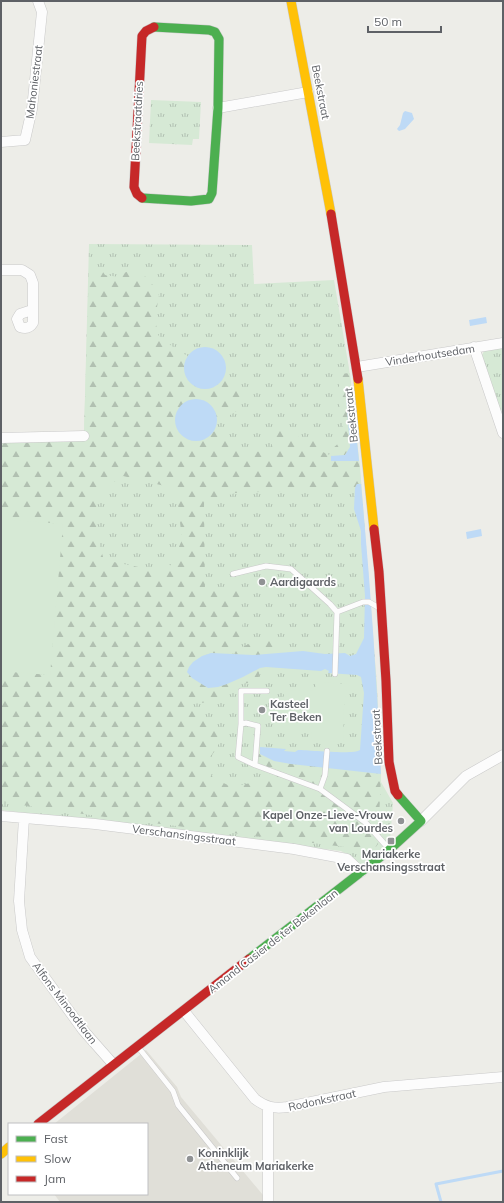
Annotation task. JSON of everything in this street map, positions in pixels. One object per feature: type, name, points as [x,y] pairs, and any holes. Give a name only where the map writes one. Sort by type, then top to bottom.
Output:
[{"type":"street","name":"Mahoniestraat","points":[[1,142],[25,140],[32,108],[42,12],[38,1]]},
{"type":"street","name":"Beekstraat","points":[[292,1],[340,263],[357,367],[379,572],[389,762],[395,791],[421,821]]},
{"type":"street","name":"Beekstraatdries","points":[[154,27],[209,30],[216,32],[219,39],[218,108],[212,193],[209,199],[191,201],[142,198],[137,194],[134,187],[142,36],[146,30],[154,27]]},
{"type":"street","points":[[218,108],[308,92]]},
{"type":"street","points":[[1,270],[22,270],[30,275],[33,283],[32,310]]},
{"type":"street","name":"Vinderhoutsedam","points":[[357,367],[503,343]]},
{"type":"street","points":[[474,347],[503,433]]},
{"type":"street","points":[[1,438],[84,436]]},
{"type":"street","name":"Amand Casier de ter Bekenlaan","points":[[39,1123],[113,1064],[390,850],[466,776],[503,755]]},
{"type":"street","name":"Verschansingsstraat","points":[[1,816],[95,824],[294,849],[347,859],[361,872]]},
{"type":"street","name":"Alfons Minoodtlaan","points":[[24,818],[19,901],[22,930],[30,956],[83,1030],[113,1064]]},
{"type":"street","points":[[184,1010],[256,1099],[268,1107],[268,1202]]},
{"type":"street","name":"Rodonkstraat","points":[[268,1107],[287,1107],[384,1087],[503,1077]]},
{"type":"lane","points":[[232,574],[266,566],[291,569],[330,604],[337,612],[335,674]]},
{"type":"lane","points":[[337,612],[363,602],[369,602],[381,609]]},
{"type":"lane","points":[[267,690],[241,690],[241,724],[238,757],[255,765],[320,789],[366,823],[390,850]]},
{"type":"lane","points":[[241,724],[246,723],[258,726],[255,765]]},
{"type":"lane","points":[[320,789],[325,775],[327,751]]},
{"type":"lane","points":[[137,1046],[173,1091],[178,1105],[237,1178]]},
{"type":"shaded area","name":"Koninklijk Atheneum Mariakerke","points":[[146,1050],[177,1087],[181,1097],[263,1195],[263,1202],[60,1202],[55,1195],[148,1195],[148,1123],[55,1123]]},
{"type":"green space","points":[[151,100],[201,102],[199,139],[193,139],[192,145],[149,143]]},
{"type":"green space","points":[[89,244],[252,245],[254,284],[334,280],[349,368],[360,467],[377,686],[381,782],[393,803],[390,840],[362,868],[350,856],[341,851],[1,810],[1,434],[84,433]]},
{"type":"green space","points":[[95,267],[101,269],[105,275],[119,277],[126,272],[137,270],[147,278],[159,295],[155,319],[158,335],[178,351],[188,356],[185,366],[186,375],[190,382],[196,387],[203,389],[211,388],[218,384],[225,376],[240,386],[244,392],[240,409],[230,415],[217,419],[214,409],[206,438],[214,431],[239,448],[252,451],[270,451],[276,431],[284,427],[302,438],[317,438],[324,440],[319,450],[329,455],[331,450],[342,440],[343,426],[339,402],[339,374],[350,373],[352,393],[346,397],[350,447],[345,455],[331,456],[331,461],[359,461],[361,484],[357,484],[355,488],[235,493],[204,503],[205,590],[239,590],[243,621],[240,644],[242,647],[263,636],[275,636],[282,644],[273,652],[263,655],[224,653],[211,654],[199,658],[189,667],[192,678],[201,682],[213,686],[220,686],[260,668],[258,682],[239,684],[232,693],[223,698],[187,706],[222,737],[215,751],[209,758],[207,766],[213,778],[232,787],[255,782],[263,778],[263,766],[257,762],[258,755],[260,754],[274,761],[291,764],[381,774],[378,844],[375,848],[353,848],[97,816],[1,802],[1,671],[50,675],[62,524],[1,519],[1,434],[84,433],[89,268]],"holes":[[[123,476],[169,487],[178,504],[182,540],[171,565],[153,570],[104,560],[97,537],[96,509],[102,490]]]},
{"type":"green space","points":[[503,346],[503,410],[499,411],[481,357],[484,351]]},
{"type":"green space","points":[[1,519],[63,524],[50,675],[1,671]]},
{"type":"green space","points":[[316,682],[348,684],[344,708],[343,742],[311,740],[312,731],[285,729],[281,724],[284,693],[288,690],[315,691]]},
{"type":"water","points":[[405,111],[412,113],[414,119],[405,129],[399,131],[397,129]]},
{"type":"water","points":[[486,317],[487,323],[470,326],[469,320]]},
{"type":"water","points":[[201,347],[209,347],[217,350],[223,356],[226,368],[223,380],[217,386],[209,389],[201,389],[193,386],[187,380],[184,372],[184,364],[187,356],[193,350]]},
{"type":"water","points":[[352,393],[359,461],[331,461],[331,456],[345,455],[350,447],[346,396]]},
{"type":"water","points":[[196,399],[211,405],[217,420],[211,435],[196,441],[181,435],[175,420],[181,405]]},
{"type":"water","points":[[357,484],[361,484],[375,665],[381,774],[291,764],[274,761],[260,754],[260,747],[286,749],[284,751],[295,752],[298,750],[349,752],[360,750],[364,693],[361,677],[357,675],[328,673],[329,671],[325,669],[321,671],[266,667],[260,668],[227,684],[208,688],[192,678],[187,672],[193,662],[202,656],[211,653],[253,655],[303,651],[325,654],[345,653],[350,656],[356,654],[364,638],[365,596],[361,531],[354,509],[355,488]]},
{"type":"water","points":[[481,529],[482,536],[467,539],[466,532]]},
{"type":"waterway","points":[[441,1202],[436,1184],[503,1171]]},
{"type":"traffic: fast","points":[[142,198],[191,201],[209,199],[212,193],[218,108],[219,39],[215,32],[209,30],[154,27]]},
{"type":"traffic: fast","points":[[249,959],[388,851],[421,821],[398,795]]},
{"type":"traffic: slow","points":[[291,1],[331,214]]},
{"type":"traffic: slow","points":[[358,379],[374,529]]},
{"type":"traffic: slow","points":[[1,1154],[8,1148]]},
{"type":"traffic: jam","points":[[142,198],[137,194],[134,187],[142,36],[146,31],[154,27]]},
{"type":"traffic: jam","points":[[331,214],[358,379]]},
{"type":"traffic: jam","points":[[374,529],[379,572],[386,681],[389,762],[395,791],[398,795]]},
{"type":"traffic: jam","points":[[39,1123],[249,959]]},
{"type":"place","name":"Aardigaards","points":[[262,582]]},
{"type":"place","name":"Kasteel Ter Beken","points":[[262,710]]},
{"type":"place","name":"Kapel Onze-Lieve-Vrouw van Lourdes","points":[[401,821]]},
{"type":"place","name":"Mariakerke Verschansingsstraat","points":[[391,841]]},
{"type":"place","name":"Koninklijk Atheneum Mariakerke","points":[[190,1159]]}]
